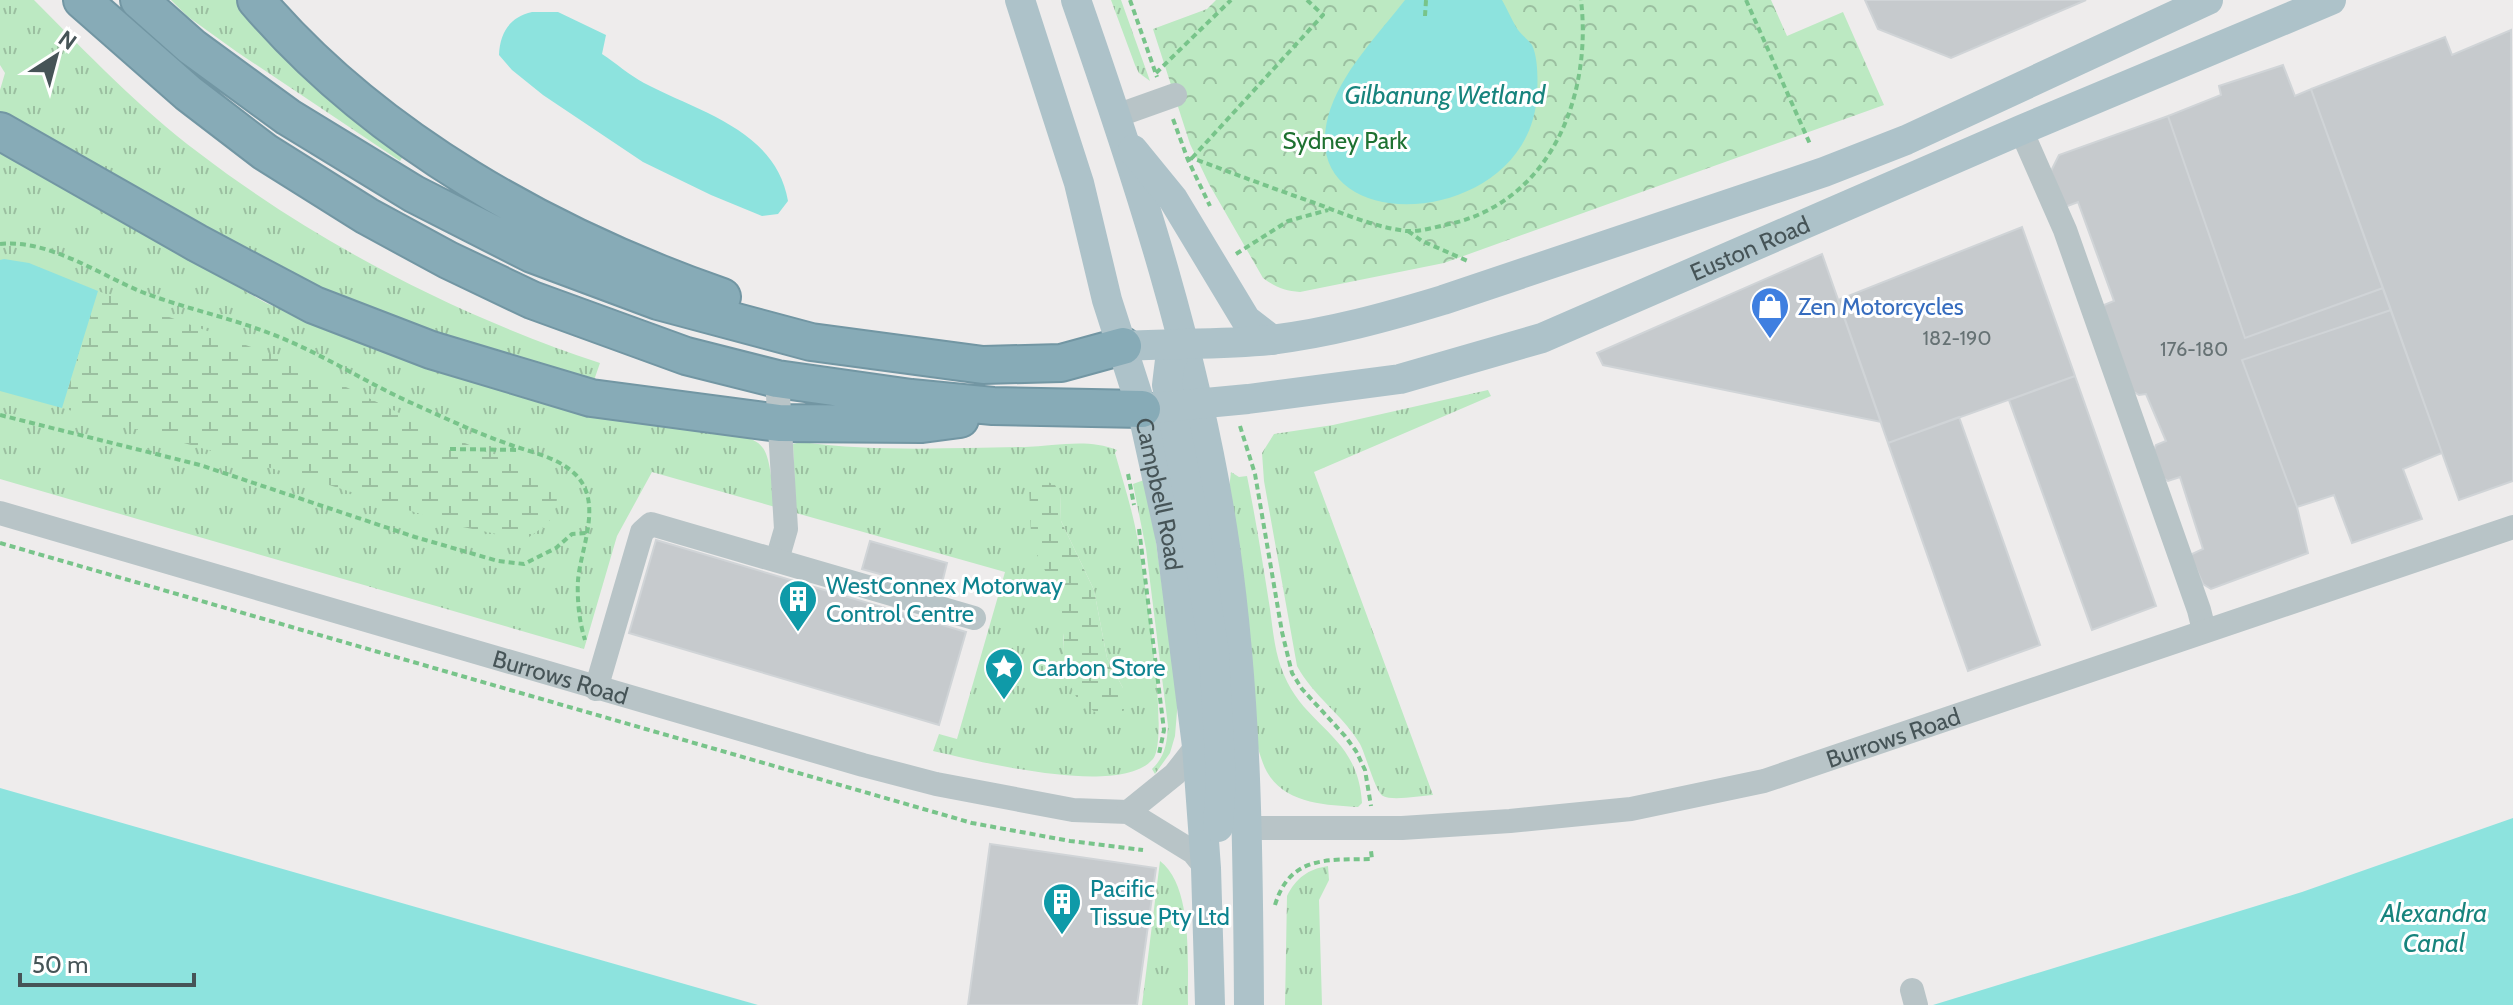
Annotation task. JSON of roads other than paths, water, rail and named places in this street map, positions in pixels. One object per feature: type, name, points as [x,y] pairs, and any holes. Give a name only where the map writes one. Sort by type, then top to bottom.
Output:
[{"type":"highway","points":[[82,0],[188,93],[265,152],[367,216],[448,260],[532,300],[686,356],[777,379],[911,398],[1041,408],[1171,406]]},
{"type":"highway","points":[[139,0],[192,47],[288,117],[414,194],[532,254],[658,301],[811,342],[983,365],[1061,363],[1123,346]]},
{"type":"highway","points":[[256,0],[317,63],[377,113],[445,163],[527,211],[621,258],[801,326],[980,350],[1123,346]]},
{"type":"highway","points":[[0,131],[314,305],[431,350],[591,398],[779,423],[922,424],[1041,408]]},
{"type":"main road","name":"Campbell Road","points":[[1020,0],[1079,183],[1098,250],[1107,300],[1123,346],[1171,406],[1225,546],[1237,641],[1248,828],[1249,1005]]},
{"type":"main road","name":"Campbell Road","points":[[1076,0],[1120,128],[1184,343],[1171,406],[1171,541],[1197,746],[1206,868],[1210,1005]]},
{"type":"main road","name":"Euston Road","points":[[1123,346],[1272,340],[1384,317],[1443,300],[1824,172],[1906,140],[2208,0]]},
{"type":"main road","name":"Euston Road","points":[[1171,406],[1400,379],[1542,338],[2021,130],[2331,0]]},
{"type":"main road","points":[[1120,128],[1173,199],[1246,320],[1272,340]]},
{"type":"main road","points":[[1171,406],[1194,522],[1214,652],[1221,778],[1220,820],[1206,868]]},
{"type":"street","points":[[1120,128],[1169,98]]},
{"type":"street","points":[[2021,130],[2065,230],[2204,630]]},
{"type":"street","points":[[777,379],[786,529],[777,560]]},
{"type":"street","name":"Burrows Road","points":[[0,513],[596,689],[936,784],[1073,810],[1128,812],[1193,852],[1206,868]]},
{"type":"street","points":[[596,689],[638,545],[646,527],[656,524],[974,618]]},
{"type":"street","name":"Burrows Road","points":[[1248,828],[1402,828],[1510,821],[1647,806],[1764,781],[2513,527]]},
{"type":"street","points":[[1128,812],[1175,774],[1197,746]]},
{"type":"water","name":"Gilbanung Wetland","points":[[1405,0],[1502,0],[1518,30],[1532,45],[1537,69],[1537,94],[1525,139],[1497,173],[1460,194],[1418,204],[1378,201],[1346,186],[1327,158],[1328,117],[1341,85]]},
{"type":"water","points":[[532,12],[558,12],[606,35],[602,54],[628,73],[711,114],[752,140],[781,177],[788,201],[778,214],[762,216],[643,162],[543,95],[512,70],[499,55],[501,39],[512,22]]},
{"type":"water","points":[[0,260],[29,263],[98,291],[62,408],[0,391]]},
{"type":"water","points":[[0,788],[758,1005],[0,1005]]},
{"type":"water","name":"Alexandra Canal","points":[[2513,818],[2513,1005],[1933,1005],[2302,892]]},
{"type":"place","name":"Zen Motorcycles","points":[[1770,340]]},
{"type":"place","name":"WestConnex Motorway Control Centre","points":[[798,633]]},
{"type":"place","name":"Carbon Store","points":[[1004,701]]},
{"type":"place","name":"Pacific Tissue Pty Ltd","points":[[1062,936]]},
{"type":"park label","name":"Sydney Park","points":[[1345,140]]}]
